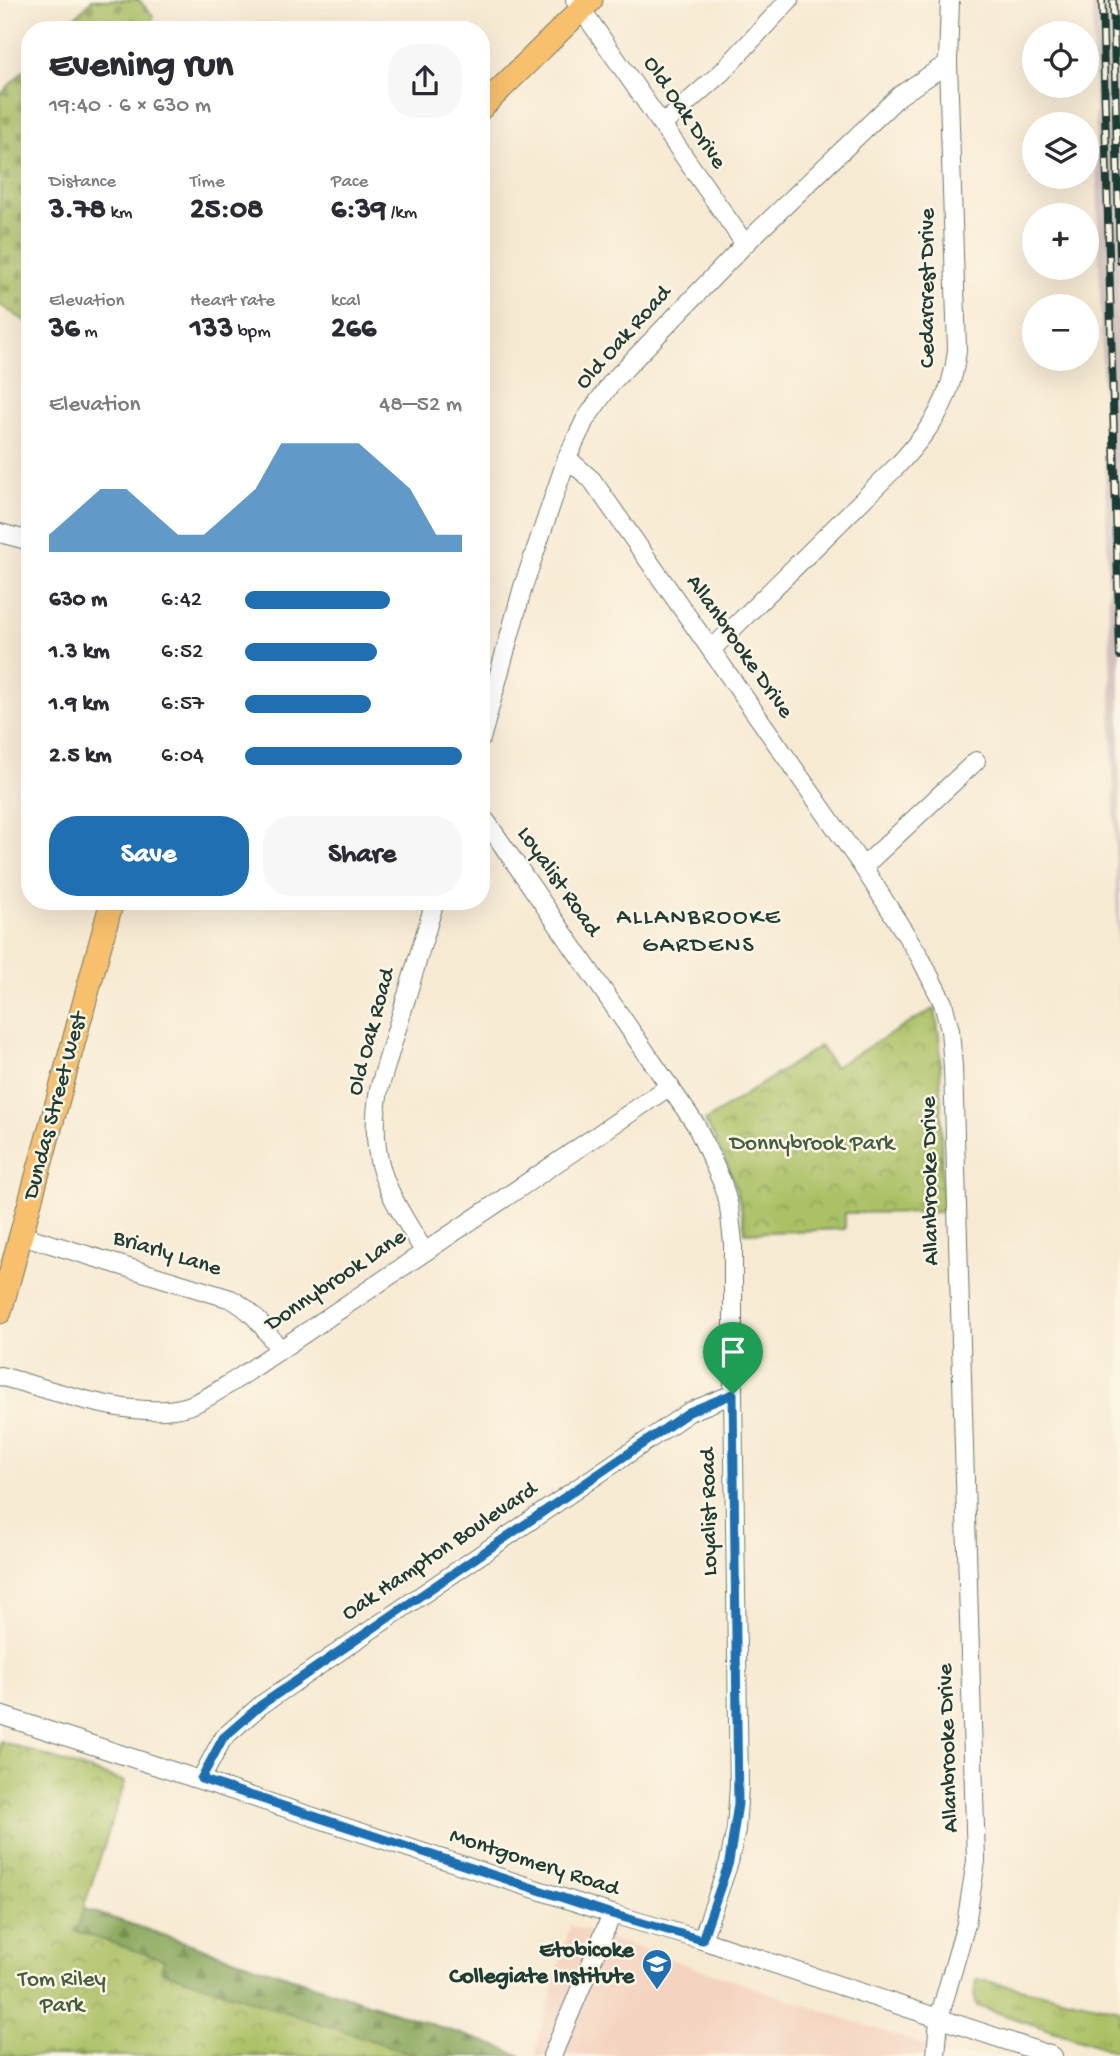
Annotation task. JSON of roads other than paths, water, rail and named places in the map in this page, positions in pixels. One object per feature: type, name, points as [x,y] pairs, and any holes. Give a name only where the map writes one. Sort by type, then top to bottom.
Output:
[{"type":"main road","points":[[490,99],[583,3]]},
{"type":"main road","name":"Dundas Street West","points":[[0,1312],[110,910]]},
{"type":"street","points":[[662,125],[722,72],[789,0]]},
{"type":"street","name":"Cedarcrest Drive","points":[[711,650],[924,436],[945,399],[955,373],[957,350],[948,63],[950,0]]},
{"type":"street","name":"Old Oak Drive","points":[[583,3],[662,125],[745,244]]},
{"type":"street","name":"Old Oak Road","points":[[490,706],[523,587],[567,458],[585,420],[612,382],[745,244],[899,96],[948,63]]},
{"type":"street","name":"Allanbrooke Drive","points":[[567,458],[592,480],[863,867],[933,980],[950,1030],[976,1861],[966,1924],[939,2018],[936,2056]]},
{"type":"street","points":[[0,533],[21,539]]},
{"type":"street","points":[[863,867],[976,761]]},
{"type":"street","name":"Loyalist Road","points":[[490,827],[670,1086],[706,1144],[729,1207],[733,1243],[738,1804],[729,1862],[702,1940]]},
{"type":"street","name":"Old Oak Road","points":[[424,1251],[380,1171],[375,1143],[375,1117],[379,1089],[432,910]]},
{"type":"street","name":"Donnybrook Lane","points":[[0,1376],[126,1409],[169,1410],[191,1405],[209,1396],[670,1086]]},
{"type":"street","name":"Briarly Lane","points":[[21,1235],[231,1299],[246,1306],[255,1315],[279,1349]]},
{"type":"street","name":"Oak Hampton Boulevard","points":[[201,1779],[223,1738],[261,1705],[689,1412],[733,1394]]},
{"type":"street","name":"Montgomery Road","points":[[0,1714],[1053,2056]]},
{"type":"street","points":[[552,2056],[612,1914]]},
{"type":"railway","points":[[1102,0],[1120,656]]},
{"type":"railway","points":[[1113,0],[1120,261]]},
{"type":"place","name":"Etobicoke Collegiate Institute","points":[[657,1991]]},
{"type":"district","name":"ALLANBROOKE GARDENS","points":[[699,932]]},
{"type":"park label","name":"Donnybrook Park","points":[[812,1144]]},
{"type":"park label","name":"Tom Riley Park","points":[[62,1993]]}]
